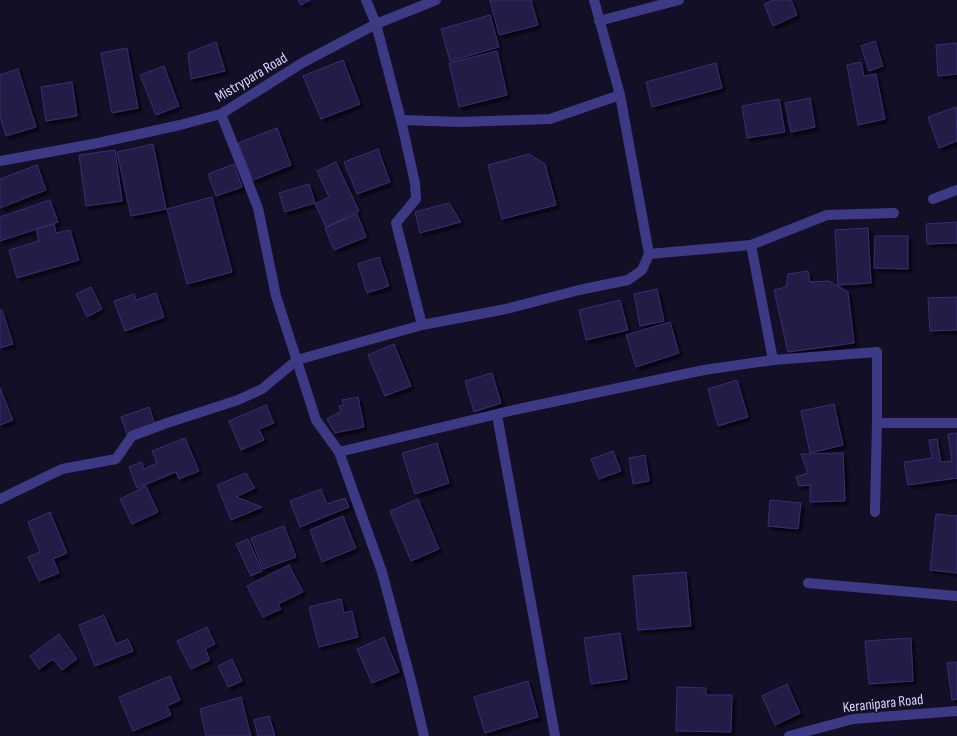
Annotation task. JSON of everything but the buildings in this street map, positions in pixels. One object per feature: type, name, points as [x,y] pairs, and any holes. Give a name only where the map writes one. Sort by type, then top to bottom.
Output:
[{"type":"street","points":[[366,0],[376,24],[401,120],[415,183],[416,199],[396,223],[422,325]]},
{"type":"street","name":"Mistrypara Road","points":[[0,162],[180,125],[221,114],[302,64],[376,24],[412,5],[436,0]]},
{"type":"street","points":[[0,499],[62,469],[116,459],[132,436],[167,422],[238,400],[262,389],[297,360],[422,325],[506,309],[579,290],[628,280],[642,270],[649,254],[620,95],[594,0]]},
{"type":"street","points":[[599,21],[679,0]]},
{"type":"street","points":[[401,120],[461,122],[550,119],[620,95]]},
{"type":"street","points":[[221,114],[258,208],[276,296],[316,420],[339,452],[382,572],[424,736]]},
{"type":"street","points":[[933,199],[957,190]]},
{"type":"street","points":[[649,254],[751,245],[827,215],[894,214]]},
{"type":"street","points":[[751,245],[773,360]]},
{"type":"street","points":[[339,452],[497,415],[704,370],[773,360],[877,352],[876,512]]},
{"type":"street","points":[[497,415],[555,736]]},
{"type":"street","points":[[877,423],[957,423]]},
{"type":"street","points":[[808,583],[957,596]]},
{"type":"street","name":"Keranipara Road","points":[[789,736],[853,718],[957,711]]}]
